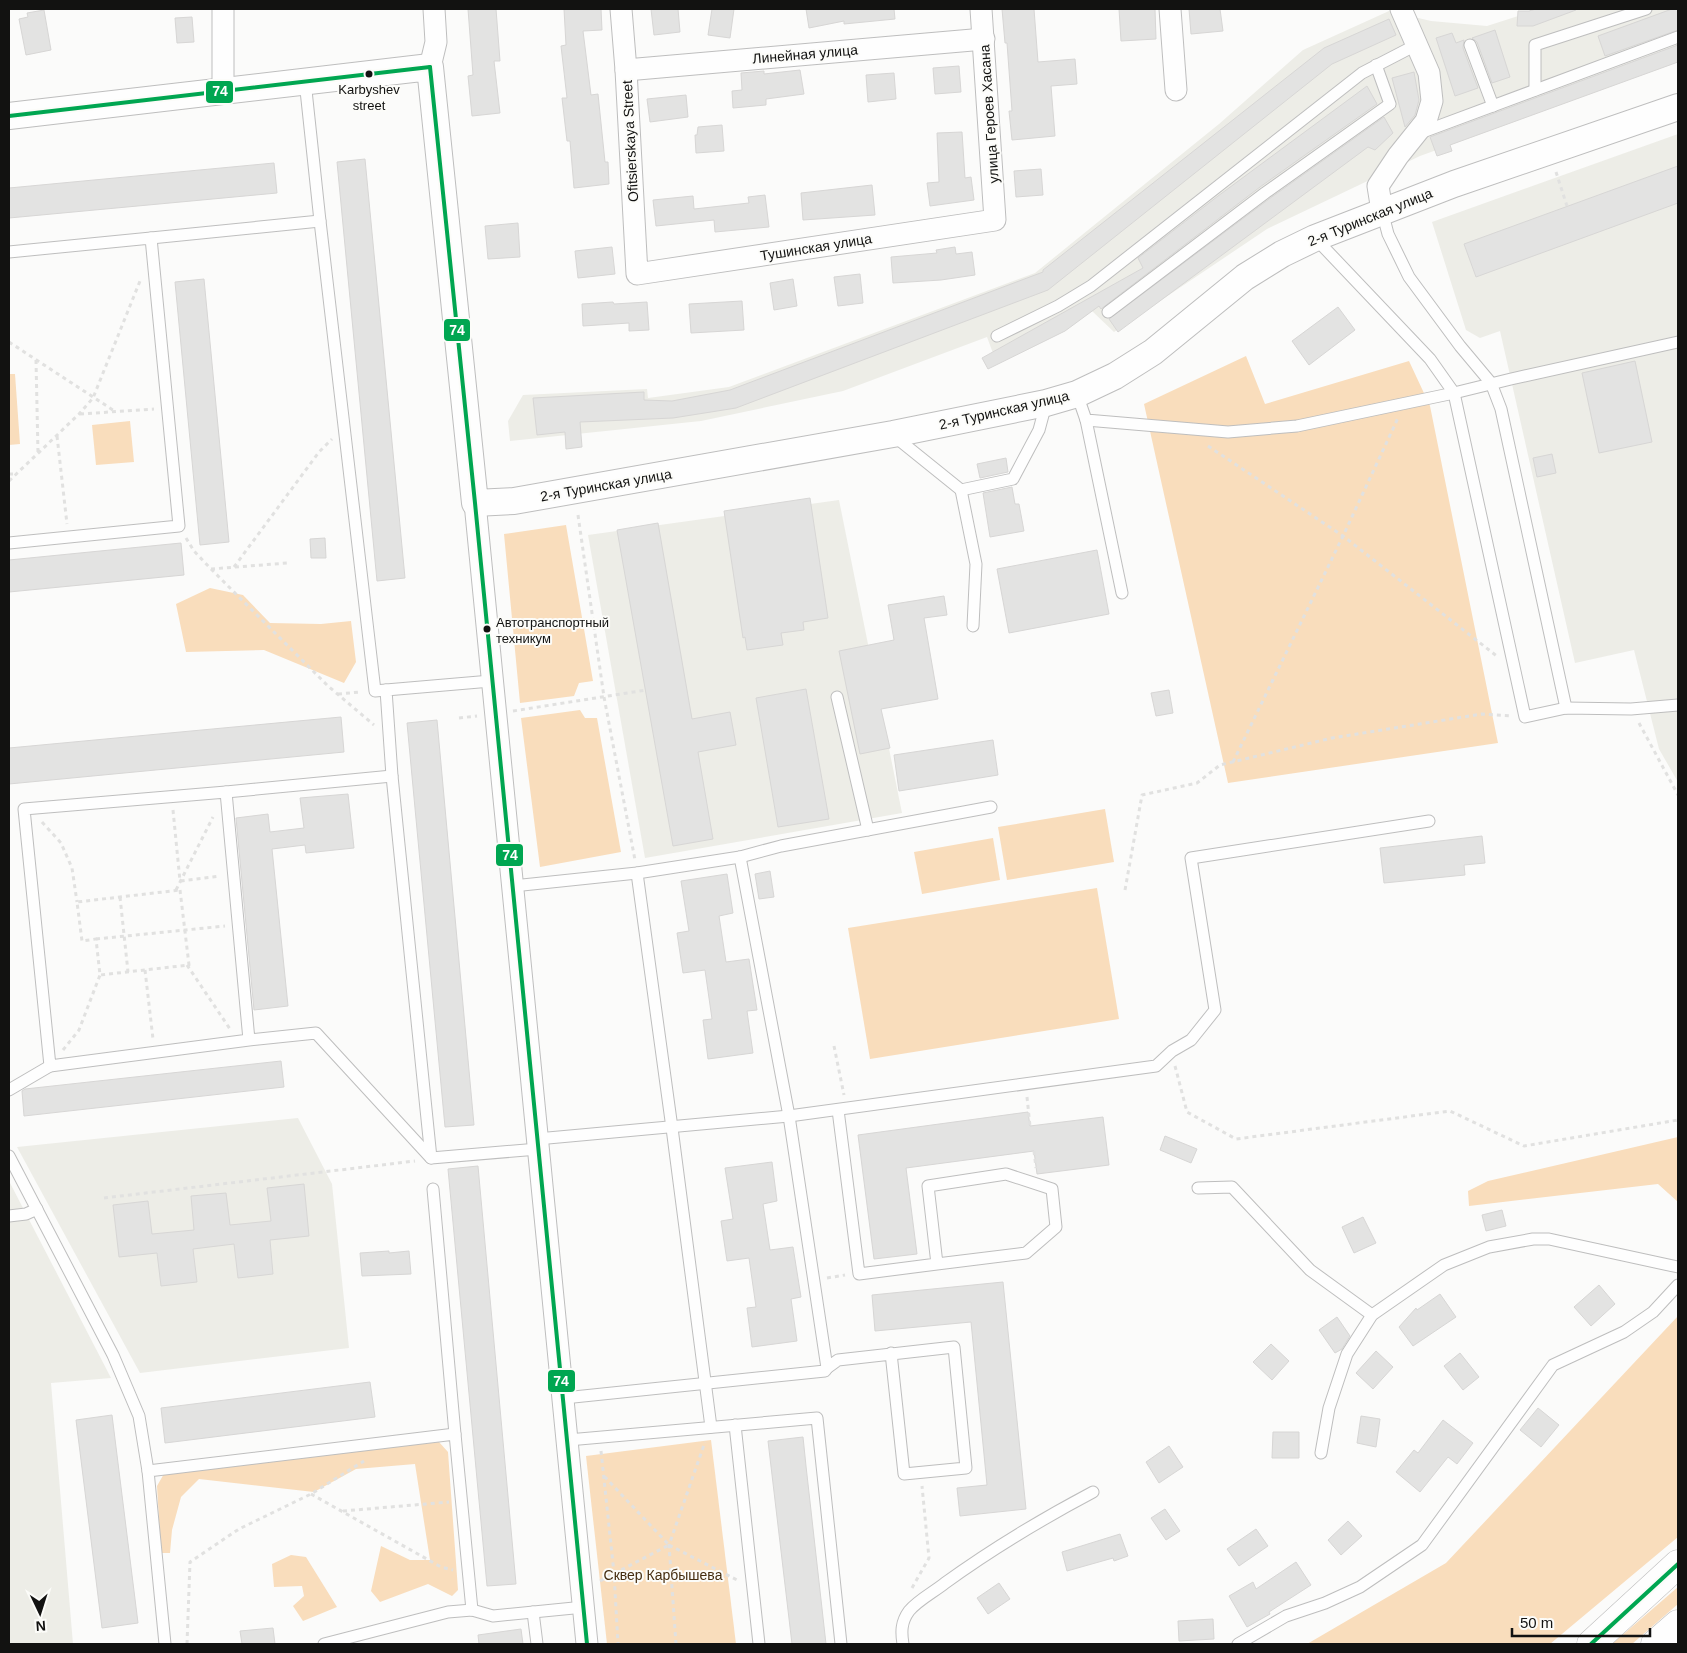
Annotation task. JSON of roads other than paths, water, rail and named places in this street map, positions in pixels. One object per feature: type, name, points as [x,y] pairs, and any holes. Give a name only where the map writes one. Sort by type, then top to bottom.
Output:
[{"type":"main road","points":[[1591,1644],[1678,1564]]},
{"type":"main road","points":[[1655,1644],[1678,1624]]},
{"type":"street","points":[[223,9],[223,91]]},
{"type":"street","points":[[434,9],[436,42],[430,67],[475,503],[587,1644]]},
{"type":"street","name":"Ofitsierskaya Street","points":[[621,9],[637,274]]},
{"type":"street","name":"улица Героев Хасана","points":[[981,9],[995,220]]},
{"type":"street","points":[[1170,9],[1176,90]]},
{"type":"street","points":[[1382,211],[1378,186],[1398,156],[1426,121],[1432,100],[1429,73],[1401,9]]},
{"type":"street","name":"Линейная улица","points":[[626,70],[984,39]]},
{"type":"street","points":[[9,116],[430,67]]},
{"type":"street","name":"2-я Туринская улица","points":[[475,503],[514,501],[893,434],[1046,403],[1077,394],[1115,376],[1153,352],[1252,273],[1282,254],[1315,238],[1454,184],[1678,107]]},
{"type":"street","name":"Тушинская улица","points":[[637,274],[995,220]]},
{"type":"lane","points":[[1535,90],[1535,45],[1646,9]]},
{"type":"lane","points":[[1415,135],[1678,37]]},
{"type":"lane","points":[[997,336],[1058,306],[1091,286],[1362,73],[1416,45]]},
{"type":"lane","points":[[1470,45],[1494,106]]},
{"type":"lane","points":[[1108,312],[1265,193],[1390,104],[1376,65]]},
{"type":"lane","points":[[305,81],[344,426],[380,691],[390,738],[392,776],[431,1158]]},
{"type":"lane","points":[[1382,211],[1388,234],[1409,277],[1460,346],[1491,383],[1501,409],[1566,708]]},
{"type":"lane","points":[[9,252],[320,221]]},
{"type":"lane","points":[[9,543],[179,526],[151,238]]},
{"type":"lane","points":[[1315,238],[1430,359],[1454,393],[1525,717],[1566,708],[1631,709],[1678,705]]},
{"type":"lane","points":[[1086,420],[1228,432],[1297,426],[1405,404],[1678,342]]},
{"type":"lane","points":[[1077,394],[1086,420],[1122,593]]},
{"type":"lane","points":[[961,490],[1013,480],[1039,430],[1046,403]]},
{"type":"lane","points":[[893,434],[961,490],[976,564],[973,626]]},
{"type":"lane","points":[[380,691],[492,681]]},
{"type":"lane","points":[[837,697],[868,830]]},
{"type":"lane","points":[[50,1066],[24,809],[392,776]]},
{"type":"lane","points":[[226,792],[238,925],[243,1041]]},
{"type":"lane","points":[[513,886],[637,873],[740,857],[782,846],[991,807]]},
{"type":"lane","points":[[431,1158],[672,1128],[842,1110],[1156,1066],[1172,1050],[1191,1040],[1215,1010],[1190,858],[1429,820]]},
{"type":"lane","points":[[740,857],[789,1116],[827,1368]]},
{"type":"lane","points":[[637,873],[706,1384],[710,1427]]},
{"type":"lane","points":[[9,1090],[50,1066],[316,1033],[431,1158]]},
{"type":"lane","points":[[842,1110],[858,1274],[1026,1253],[1056,1227],[1052,1190],[1006,1174],[928,1186],[937,1264]]},
{"type":"lane","points":[[9,1156],[114,1355],[139,1416],[148,1471],[165,1644]]},
{"type":"lane","points":[[1198,1188],[1232,1187],[1310,1270],[1372,1315]]},
{"type":"lane","points":[[433,1190],[472,1610]]},
{"type":"lane","points":[[9,1216],[26,1214],[36,1209]]},
{"type":"lane","points":[[1321,1453],[1329,1408],[1346,1354],[1372,1315],[1444,1265],[1489,1247],[1533,1239],[1549,1239],[1678,1267]]},
{"type":"lane","points":[[1238,1644],[1286,1616],[1325,1603],[1360,1587],[1422,1545],[1553,1365],[1624,1332],[1653,1312],[1678,1285]]},
{"type":"lane","points":[[564,1398],[825,1371],[838,1360],[891,1353],[954,1347],[966,1468],[904,1474],[891,1353]]},
{"type":"lane","points":[[568,1440],[817,1418],[841,1644]]},
{"type":"lane","points":[[735,1425],[759,1644]]},
{"type":"lane","points":[[148,1471],[455,1434]]},
{"type":"lane","points":[[903,1644],[901,1630],[904,1620],[914,1606],[978,1559],[1058,1511],[1094,1492]]},
{"type":"lane","points":[[324,1644],[448,1612],[472,1610],[493,1616],[533,1612],[583,1599]]},
{"type":"lane","points":[[533,1612],[537,1644]]},
{"type":"place","name":"Karbyshev street","points":[[369,74]]},
{"type":"place","name":"Автотранспортный техникум","points":[[487,629]]},
{"type":"park label","name":"Сквер Карбышева","points":[[663,1575]]}]
